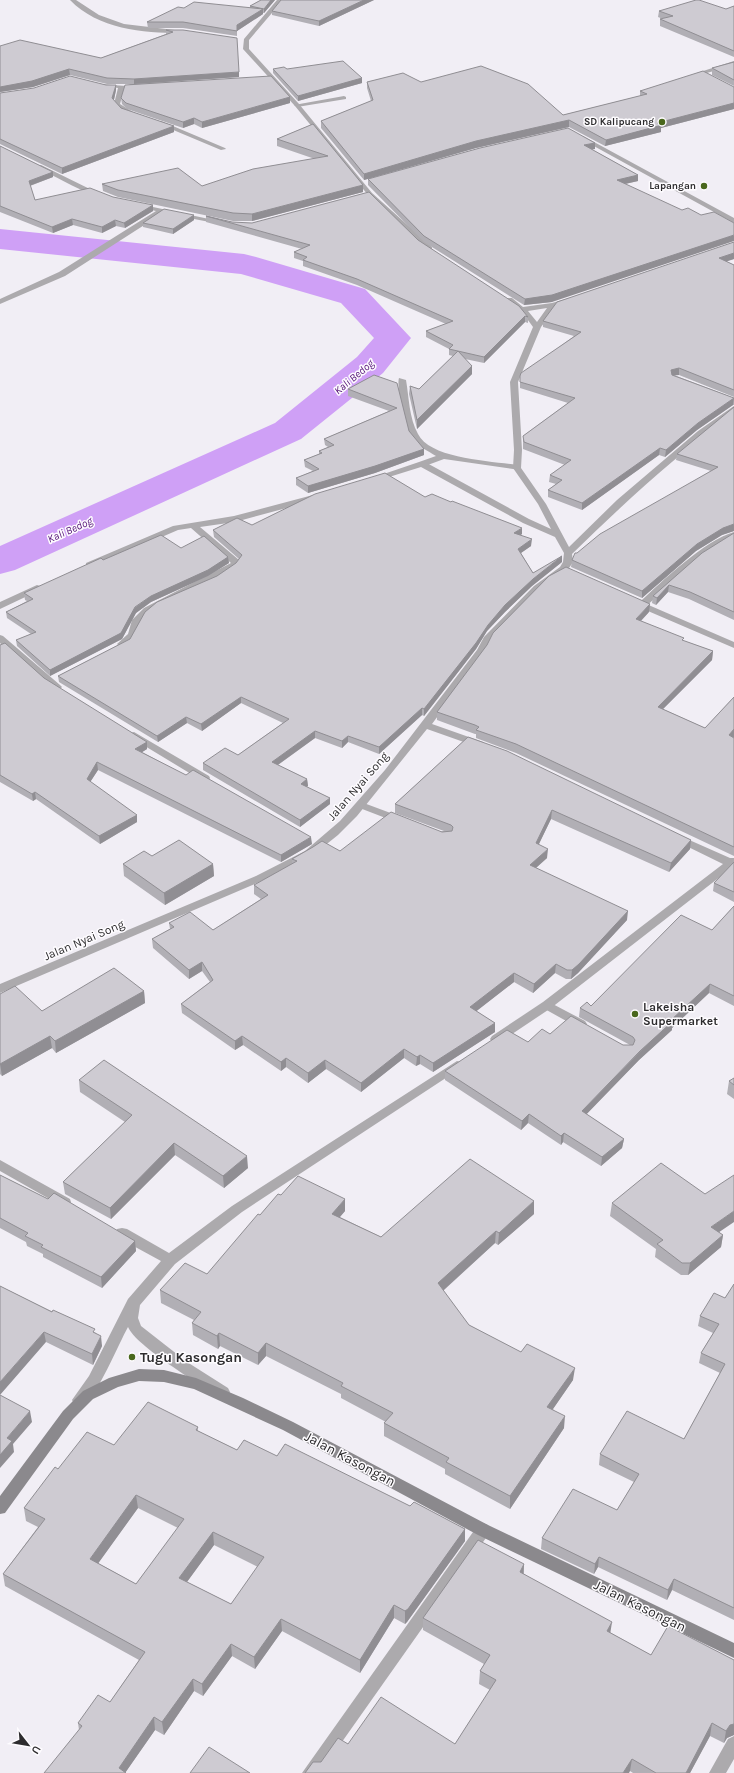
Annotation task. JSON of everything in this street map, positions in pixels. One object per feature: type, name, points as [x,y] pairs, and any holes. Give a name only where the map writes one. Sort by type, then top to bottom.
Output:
[{"type":"main road","name":"Jalan Kasongan","points":[[0,1508],[68,1415],[88,1395],[114,1382],[139,1375],[164,1376],[196,1384],[288,1426],[482,1530],[734,1651]]},
{"type":"street","points":[[73,0],[89,13],[116,24],[152,32],[191,32]]},
{"type":"street","points":[[280,0],[241,41],[268,78],[297,105],[367,182],[367,195],[421,244],[438,255]]},
{"type":"street","points":[[707,76],[700,73],[734,63]]},
{"type":"street","points":[[92,83],[121,88],[142,88]]},
{"type":"street","points":[[121,88],[118,104],[124,111],[135,114]]},
{"type":"street","points":[[297,105],[344,98]]},
{"type":"street","points":[[157,122],[223,149]]},
{"type":"street","points":[[575,134],[734,221]]},
{"type":"street","points":[[35,163],[81,188],[104,196]]},
{"type":"street","points":[[131,204],[226,223]]},
{"type":"street","points":[[0,302],[62,274],[161,211]]},
{"type":"street","points":[[503,297],[523,309],[537,327]]},
{"type":"street","points":[[523,309],[553,305],[574,298]]},
{"type":"street","points":[[553,305],[537,327],[514,382],[518,450],[517,468],[560,536],[568,553],[620,502],[701,433],[734,408]]},
{"type":"street","points":[[402,380],[415,438],[425,446],[443,456],[517,468]]},
{"type":"street","points":[[363,482],[443,456]]},
{"type":"street","points":[[422,464],[526,521],[560,536]]},
{"type":"street","points":[[80,569],[176,528],[235,519],[324,494]]},
{"type":"street","points":[[112,649],[129,639],[135,622],[147,610],[172,596],[234,566],[236,562],[192,525]]},
{"type":"street","points":[[642,605],[689,562],[701,553],[734,535]]},
{"type":"street","name":"Jalan Nyai Song","points":[[0,989],[260,878],[302,857],[323,843],[361,806],[426,725],[482,650],[488,639],[537,588],[568,570],[568,553]]},
{"type":"street","points":[[0,606],[46,584]]},
{"type":"street","points":[[628,598],[734,645]]},
{"type":"street","points":[[0,638],[49,682],[67,694]]},
{"type":"street","points":[[49,682],[63,675]]},
{"type":"street","points":[[426,725],[489,748]]},
{"type":"street","points":[[125,730],[212,782]]},
{"type":"street","points":[[361,806],[410,824]]},
{"type":"street","points":[[484,1047],[547,1005],[732,862],[667,832]]},
{"type":"street","points":[[309,836],[323,843]]},
{"type":"street","points":[[547,1005],[594,1031]]},
{"type":"street","points":[[68,1415],[94,1380],[133,1303],[170,1260],[237,1209],[464,1060]]},
{"type":"street","points":[[0,1165],[75,1207]]},
{"type":"street","points":[[109,1226],[170,1260]]},
{"type":"street","points":[[133,1303],[131,1318],[135,1329],[182,1366],[238,1402]]},
{"type":"street","points":[[310,1773],[482,1530]]},
{"type":"street","points":[[718,1773],[734,1744]]},
{"type":"building","points":[[261,0],[271,0],[264,9],[250,6]]},
{"type":"building","points":[[281,0],[364,0],[319,21],[272,11]]},
{"type":"building","points":[[696,0],[726,9],[734,6],[734,51],[660,19],[673,16],[659,11]]},
{"type":"building","points":[[194,2],[263,9],[237,25],[237,31],[183,22],[147,22],[178,7],[184,8]]},
{"type":"building","points":[[166,30],[183,30],[237,38],[239,72],[134,79],[107,78],[69,69],[32,81],[0,87],[0,46],[20,40],[101,58],[173,32]]},
{"type":"building","points":[[343,61],[362,78],[298,96],[273,69],[284,67],[287,69]]},
{"type":"building","points":[[734,62],[734,80],[712,68]]},
{"type":"building","points":[[481,66],[528,84],[563,115],[647,94],[640,91],[703,71],[734,87],[734,103],[657,123],[662,125],[606,140],[569,120],[476,141],[364,174],[321,121],[373,100],[367,82],[403,73],[421,82]]},
{"type":"building","points":[[70,76],[106,85],[116,85],[112,98],[121,108],[174,126],[62,168],[0,139],[0,93],[34,88]]},
{"type":"building","points":[[271,76],[290,97],[202,122],[194,118],[183,122],[126,103],[121,98],[125,85]]},
{"type":"building","points":[[313,124],[363,185],[252,214],[233,213],[118,190],[102,184],[178,168],[202,186],[253,169],[328,156],[277,139]]},
{"type":"building","points":[[568,128],[595,143],[584,145],[638,175],[617,180],[682,210],[688,208],[701,215],[714,212],[734,223],[734,235],[552,295],[525,299],[424,236],[368,179],[480,148]]},
{"type":"building","points":[[0,146],[53,172],[29,181],[35,200],[90,188],[113,197],[153,205],[124,223],[115,220],[102,227],[72,219],[52,227],[0,206]]},
{"type":"building","points":[[369,192],[418,240],[519,306],[528,317],[525,316],[484,357],[449,349],[453,345],[426,331],[453,321],[357,279],[303,260],[307,257],[294,252],[310,245],[206,216],[232,222],[252,223]]},
{"type":"building","points":[[164,209],[194,215],[173,229],[143,223]]},
{"type":"building","points":[[734,242],[734,253],[719,258],[734,265],[734,390],[679,368],[671,370],[672,375],[734,398],[698,423],[666,450],[660,448],[582,503],[548,490],[562,480],[550,475],[571,460],[524,442],[523,436],[575,398],[520,382],[520,376],[521,373],[581,332],[543,321],[557,302]]},
{"type":"building","points":[[458,351],[472,366],[417,420],[410,386],[419,389]]},
{"type":"building","points":[[374,375],[397,383],[409,431],[424,449],[375,466],[308,486],[296,478],[319,469],[304,460],[322,453],[319,451],[334,445],[324,439],[397,408],[348,389]]},
{"type":"building","points":[[734,407],[734,524],[723,528],[697,544],[642,591],[572,560],[575,553],[577,553],[600,534],[718,467],[677,454]]},
{"type":"building","points":[[385,473],[425,497],[432,494],[522,528],[514,533],[532,539],[518,549],[533,573],[562,556],[533,579],[505,605],[424,709],[422,708],[379,747],[348,736],[342,741],[315,731],[272,762],[307,779],[301,784],[330,798],[300,820],[203,763],[225,748],[238,755],[289,719],[241,697],[201,724],[186,717],[157,736],[58,676],[130,639],[145,612],[157,602],[217,576],[236,563],[242,555],[213,530],[237,518],[252,525],[315,494]]},
{"type":"building","points":[[734,533],[734,612],[690,592],[669,585],[657,598],[653,596],[702,553]]},
{"type":"building","points":[[161,535],[181,548],[204,536],[228,557],[208,570],[151,596],[135,607],[121,633],[50,670],[16,640],[36,632],[6,612],[33,599],[24,593],[101,558],[103,560]]},
{"type":"building","points":[[566,567],[650,604],[636,619],[684,638],[682,640],[713,651],[658,707],[705,728],[734,697],[734,729],[729,735],[734,738],[734,847],[516,744],[476,730],[479,727],[475,725],[437,712],[487,645],[493,633],[549,576]]},
{"type":"building","points":[[5,643],[44,678],[147,742],[135,749],[186,775],[193,770],[311,837],[281,855],[97,762],[87,779],[137,815],[99,836],[35,792],[32,794],[0,775],[0,645]]},
{"type":"building","points":[[468,737],[507,751],[691,840],[671,863],[552,810],[536,843],[548,849],[530,865],[628,911],[572,970],[567,970],[556,964],[534,984],[514,973],[470,1007],[495,1023],[433,1063],[420,1055],[417,1057],[404,1049],[361,1083],[325,1060],[308,1073],[286,1058],[281,1062],[242,1036],[235,1041],[181,1004],[213,980],[202,962],[189,970],[152,939],[174,927],[169,923],[190,912],[213,930],[268,895],[254,885],[297,861],[292,859],[322,841],[340,851],[391,812],[442,832],[452,831],[453,827],[451,825],[395,804]]},
{"type":"building","points":[[179,840],[213,864],[164,893],[123,864],[144,851],[152,856]]},
{"type":"building","points":[[734,862],[734,892],[714,883]]},
{"type":"building","points":[[734,906],[734,996],[710,984],[671,1020],[673,1021],[640,1051],[582,1111],[624,1139],[602,1157],[564,1133],[561,1136],[529,1114],[522,1121],[445,1071],[507,1030],[528,1042],[542,1029],[550,1034],[571,1016],[623,1045],[633,1045],[635,1040],[633,1037],[580,1008],[587,1002],[591,1006],[681,915],[712,930]]},
{"type":"building","points":[[114,968],[144,991],[55,1041],[50,1036],[0,1064],[0,994],[15,986],[42,1011]]},
{"type":"building","points":[[104,1060],[247,1156],[223,1176],[174,1143],[110,1208],[63,1182],[132,1115],[79,1080]]},
{"type":"building","points":[[734,1078],[734,1085],[729,1081]]},
{"type":"building","points":[[470,1159],[534,1201],[499,1233],[496,1231],[438,1283],[469,1325],[521,1352],[527,1344],[575,1368],[547,1407],[565,1416],[510,1496],[446,1462],[449,1458],[384,1423],[393,1413],[341,1386],[343,1383],[266,1343],[258,1353],[219,1333],[217,1336],[192,1323],[201,1312],[160,1290],[185,1263],[207,1274],[258,1214],[260,1215],[278,1194],[281,1195],[298,1176],[345,1199],[332,1214],[381,1237]]},
{"type":"building","points":[[661,1163],[705,1194],[734,1175],[734,1211],[711,1227],[723,1235],[690,1263],[682,1263],[657,1244],[663,1240],[612,1203]]},
{"type":"building","points":[[0,1175],[48,1199],[54,1193],[135,1241],[101,1277],[41,1247],[43,1245],[25,1236],[28,1233],[0,1218]]},
{"type":"building","points":[[734,1284],[734,1608],[674,1579],[668,1590],[599,1557],[595,1564],[542,1538],[573,1489],[617,1510],[639,1474],[600,1454],[627,1411],[684,1439],[725,1364],[701,1353],[719,1324],[700,1316],[714,1293],[725,1298]]},
{"type":"building","points":[[0,1286],[52,1312],[53,1310],[95,1329],[93,1332],[101,1336],[92,1354],[44,1332],[0,1382]]},
{"type":"building","points":[[0,1395],[30,1411],[7,1438],[12,1441],[0,1455]]},
{"type":"building","points":[[148,1402],[198,1427],[196,1430],[237,1450],[244,1440],[277,1456],[285,1444],[410,1506],[414,1502],[465,1529],[408,1609],[405,1611],[394,1605],[360,1660],[281,1619],[254,1657],[231,1644],[202,1684],[193,1679],[162,1722],[154,1717],[119,1768],[126,1773],[44,1773],[82,1726],[78,1723],[98,1695],[110,1702],[145,1652],[3,1574],[45,1519],[24,1508],[55,1467],[58,1469],[87,1432],[114,1445]],"holes":[[[136,1495],[184,1519],[136,1584],[90,1559]],[[213,1532],[264,1557],[231,1604],[179,1578]]]},
{"type":"building","points":[[478,1540],[524,1564],[520,1572],[612,1622],[607,1631],[651,1655],[668,1626],[734,1660],[734,1724],[730,1725],[726,1731],[712,1723],[686,1773],[656,1773],[632,1759],[623,1773],[305,1773],[313,1762],[321,1762],[338,1738],[348,1744],[381,1697],[455,1744],[496,1680],[480,1671],[490,1655],[423,1618]]},
{"type":"building","points":[[209,1747],[250,1773],[190,1773]]},
{"type":"waterway","name":"Kali Bedog","points":[[0,239],[244,264],[353,296],[393,338],[370,365],[288,431],[0,561]]},
{"type":"place","name":"SD Kalipucang","points":[[662,122]]},
{"type":"place","name":"Lapangan","points":[[704,186]]},
{"type":"place","name":"Lakeisha Supermarket","points":[[635,1014]]},
{"type":"place","name":"Tugu Kasongan","points":[[132,1357]]}]
